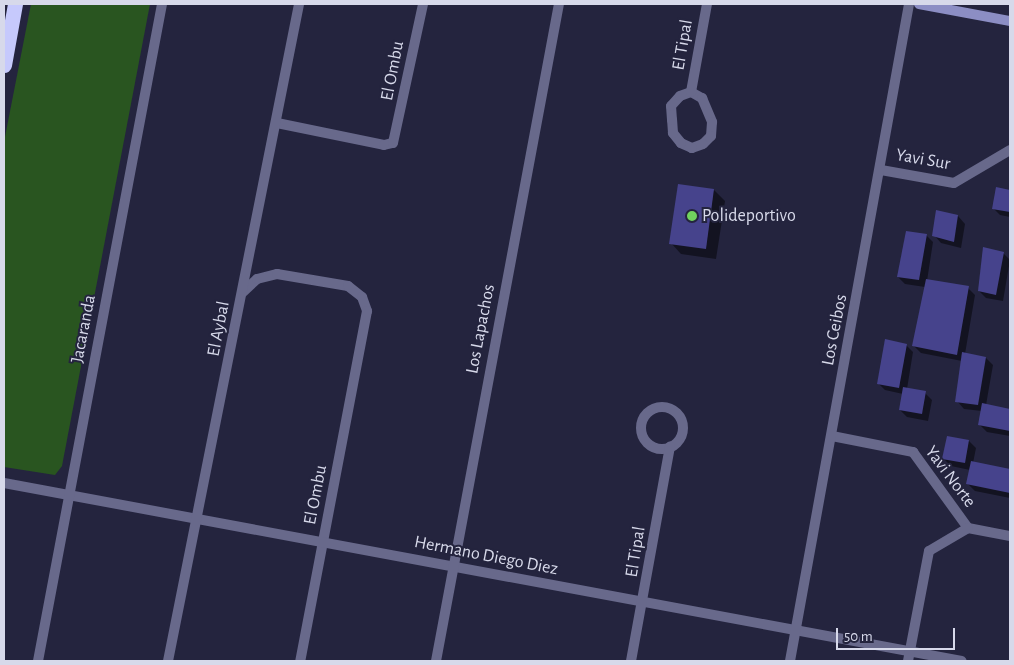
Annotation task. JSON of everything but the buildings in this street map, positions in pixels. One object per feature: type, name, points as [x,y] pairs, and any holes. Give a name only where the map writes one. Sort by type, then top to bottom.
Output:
[{"type":"highway","points":[[4,65],[15,4]]},
{"type":"street","name":"Jacaranda","points":[[38,661],[162,4]]},
{"type":"street","name":"El Aybal","points":[[168,661],[300,4]]},
{"type":"street","name":"El Ombu","points":[[277,123],[384,145],[393,143],[423,4]]},
{"type":"street","name":"Los Lapachos","points":[[436,661],[559,4]]},
{"type":"street","name":"El Tipal","points":[[691,92],[707,4]]},
{"type":"street","name":"Los Ceibos","points":[[790,661],[881,170],[909,4]]},
{"type":"street","points":[[919,4],[1010,21]]},
{"type":"street","name":"El Tipal","points":[[691,92],[702,98],[712,122],[711,136],[703,144],[692,148],[681,143],[673,133],[672,120],[672,106],[680,96],[691,92]]},
{"type":"street","name":"Yavi Sur","points":[[881,170],[954,184],[1010,150]]},
{"type":"street","name":"El Ombu","points":[[243,292],[257,279],[277,274],[348,286],[362,297],[367,311],[300,661]]},
{"type":"street","name":"El Tipal","points":[[631,661],[644,602],[670,447],[680,438],[683,425],[671,409],[658,407],[643,420],[642,434],[650,444],[670,447]]},
{"type":"street","name":"Yavi Norte","points":[[832,436],[913,452],[968,528],[1010,536]]},
{"type":"street","name":"Hermano Diego Diez","points":[[4,483],[796,630],[909,656],[962,661]]},
{"type":"street","points":[[909,656],[929,551],[968,528]]},
{"type":"green space","points":[[31,4],[150,4],[62,466],[55,475],[4,467],[4,142]]},
{"type":"place","name":"Polideportivo","points":[[692,216]]}]
